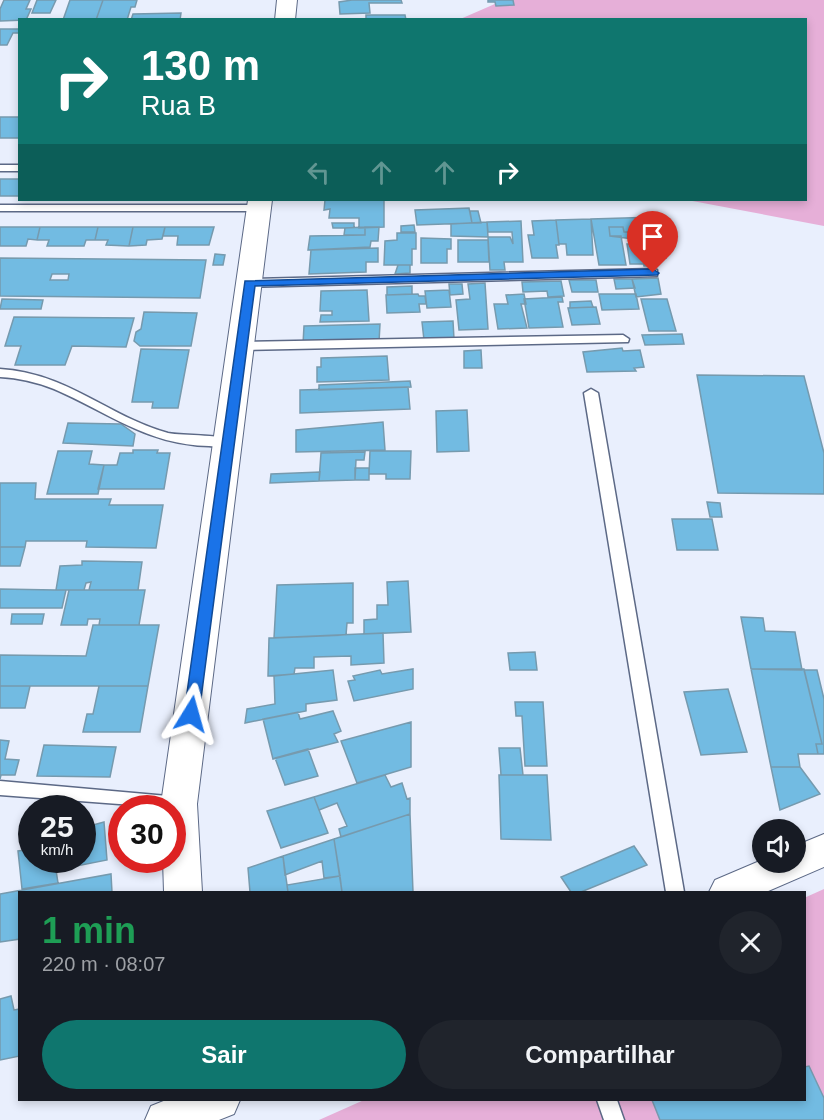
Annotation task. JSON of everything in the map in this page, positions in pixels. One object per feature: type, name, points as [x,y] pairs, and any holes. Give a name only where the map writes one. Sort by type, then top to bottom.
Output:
[{"type":"street","points":[[285,18],[287,0]]},
{"type":"street","points":[[180,795],[260,204]]},
{"type":"street","points":[[730,891],[824,850]]},
{"type":"street","points":[[182,873],[183,891]]},
{"type":"lane","points":[[0,168],[18,168]]},
{"type":"lane","points":[[0,208],[260,204]]},
{"type":"lane","points":[[249,283],[653,273]]},
{"type":"lane","points":[[240,346],[623,339]]},
{"type":"lane","points":[[0,373],[14,373],[85,397],[155,433],[186,442],[228,442]]},
{"type":"lane","points":[[591,393],[675,891]]},
{"type":"lane","points":[[0,788],[108,798]]},
{"type":"lane","points":[[608,1101],[614,1120]]},
{"type":"shaded area","points":[[504,0],[824,0],[824,226],[692,201],[807,201],[807,18],[463,18]]},
{"type":"shaded area","points":[[824,889],[824,1120],[319,1120],[362,1101],[806,1101],[806,897]]},
{"type":"building","points":[[4,0],[30,0],[26,9],[31,9],[27,18],[0,21],[0,9]]},
{"type":"building","points":[[37,0],[56,0],[50,13],[32,13]]},
{"type":"building","points":[[70,0],[103,0],[97,18],[64,18]]},
{"type":"building","points":[[103,0],[137,0],[135,7],[131,7],[128,18],[97,18]]},
{"type":"building","points":[[401,0],[402,3],[369,3],[370,13],[340,14],[339,2]]},
{"type":"building","points":[[488,0],[513,0],[514,5],[496,6],[495,2],[488,2]]},
{"type":"building","points":[[181,13],[180,18],[132,18],[133,14]]},
{"type":"building","points":[[366,15],[405,15],[406,18],[366,18]]},
{"type":"building","points":[[0,29],[18,29],[18,33],[13,33],[7,45],[0,45]]},
{"type":"building","points":[[0,117],[18,117],[18,138],[0,138]]},
{"type":"building","points":[[0,179],[18,179],[18,196],[0,196]]},
{"type":"building","points":[[325,201],[384,201],[384,227],[359,228],[359,218],[329,218],[330,209],[324,210]]},
{"type":"building","points":[[469,208],[472,223],[417,225],[415,210]]},
{"type":"building","points":[[470,211],[478,211],[481,223],[472,223]]},
{"type":"building","points":[[657,217],[660,232],[624,232],[623,227],[609,227],[610,236],[621,236],[626,265],[599,265],[591,219]]},
{"type":"building","points":[[591,219],[593,255],[567,255],[566,244],[559,244],[556,220]]},
{"type":"building","points":[[556,220],[558,258],[532,258],[528,235],[534,235],[532,221]]},
{"type":"building","points":[[521,221],[523,262],[504,262],[505,270],[490,270],[488,237],[510,237],[513,244],[512,232],[488,232],[487,222]]},
{"type":"building","points":[[487,222],[488,237],[451,236],[451,224]]},
{"type":"building","points":[[332,223],[354,223],[354,228],[333,228]]},
{"type":"building","points":[[414,225],[415,232],[401,232],[401,226]]},
{"type":"building","points":[[0,227],[40,227],[37,240],[28,239],[26,246],[0,246]]},
{"type":"building","points":[[40,227],[98,227],[95,240],[86,240],[84,246],[47,246],[49,240],[37,240]]},
{"type":"building","points":[[98,227],[133,227],[129,246],[106,245],[108,240],[95,240]]},
{"type":"building","points":[[133,227],[165,227],[162,239],[147,240],[146,245],[129,246]]},
{"type":"building","points":[[165,227],[214,227],[209,245],[177,245],[178,236],[163,236]]},
{"type":"building","points":[[365,227],[379,227],[378,241],[371,241],[370,247],[308,250],[310,236],[365,235]]},
{"type":"building","points":[[365,227],[365,235],[344,235],[345,228]]},
{"type":"building","points":[[609,227],[623,227],[624,232],[633,232],[633,239],[610,236]]},
{"type":"building","points":[[397,233],[416,233],[416,249],[412,249],[412,265],[384,265],[385,241],[397,240]]},
{"type":"building","points":[[421,238],[451,239],[451,249],[447,249],[447,263],[421,263]]},
{"type":"building","points":[[458,240],[488,240],[489,262],[458,262]]},
{"type":"building","points":[[627,244],[663,244],[666,258],[643,258],[644,264],[630,264]]},
{"type":"building","points":[[378,248],[378,262],[366,262],[366,272],[309,274],[311,250]]},
{"type":"building","points":[[215,254],[225,255],[223,265],[213,265]]},
{"type":"building","points":[[0,258],[206,260],[200,298],[0,296]],"holes":[[[52,274],[69,274],[68,280],[50,280]]]},
{"type":"building","points":[[643,258],[654,258],[656,266],[644,266]]},
{"type":"building","points":[[398,265],[410,265],[410,273],[395,274]]},
{"type":"building","points":[[658,278],[661,294],[636,297],[632,279]]},
{"type":"building","points":[[614,279],[632,279],[635,288],[616,289]]},
{"type":"building","points":[[569,280],[596,280],[598,292],[572,292]]},
{"type":"building","points":[[561,281],[564,296],[548,297],[547,291],[523,292],[522,282]]},
{"type":"building","points":[[485,283],[488,329],[459,330],[456,300],[470,299],[468,284]]},
{"type":"building","points":[[449,284],[462,284],[463,294],[450,295]]},
{"type":"building","points":[[412,286],[412,294],[387,295],[387,287]]},
{"type":"building","points":[[367,290],[369,321],[320,322],[321,315],[332,315],[332,311],[320,311],[321,291]]},
{"type":"building","points":[[449,290],[451,307],[427,308],[425,291]]},
{"type":"building","points":[[418,294],[425,296],[426,304],[419,304],[420,312],[387,313],[386,295]]},
{"type":"building","points":[[524,294],[526,304],[521,304],[527,328],[498,329],[494,304],[508,304],[506,295]]},
{"type":"building","points":[[599,294],[636,294],[639,309],[602,310]]},
{"type":"building","points":[[562,297],[563,302],[558,302],[563,327],[529,328],[524,299]]},
{"type":"building","points":[[2,299],[43,300],[41,309],[0,309]]},
{"type":"building","points":[[641,299],[667,299],[676,331],[649,331]]},
{"type":"building","points":[[591,301],[593,307],[570,308],[570,302]]},
{"type":"building","points":[[596,307],[600,324],[572,325],[568,308]]},
{"type":"building","points":[[144,312],[197,313],[191,346],[140,346],[134,341],[136,332],[141,329]]},
{"type":"building","points":[[14,317],[134,318],[126,347],[72,346],[65,365],[15,365],[21,346],[5,346]]},
{"type":"building","points":[[453,321],[454,339],[424,340],[422,322]]},
{"type":"building","points":[[380,324],[379,342],[303,344],[304,326]]},
{"type":"building","points":[[682,334],[684,344],[645,345],[642,335]]},
{"type":"building","points":[[622,348],[623,351],[640,350],[644,367],[634,368],[636,371],[587,372],[583,352]]},
{"type":"building","points":[[141,349],[189,350],[178,408],[152,408],[153,402],[132,402]]},
{"type":"building","points":[[481,350],[482,368],[464,368],[464,351]]},
{"type":"building","points":[[387,356],[389,380],[317,382],[317,367],[321,367],[321,358]]},
{"type":"building","points":[[697,375],[804,376],[824,453],[824,494],[718,493]]},
{"type":"building","points":[[410,381],[411,387],[319,390],[319,385]]},
{"type":"building","points":[[408,387],[410,409],[300,413],[300,390]]},
{"type":"building","points":[[467,410],[469,451],[437,452],[436,411]]},
{"type":"building","points":[[383,422],[385,450],[296,452],[296,430]]},
{"type":"building","points":[[68,423],[121,424],[135,434],[133,446],[63,443]]},
{"type":"building","points":[[133,450],[158,450],[157,453],[170,453],[164,489],[98,489],[104,465],[117,465],[120,453],[133,453]]},
{"type":"building","points":[[58,451],[92,451],[89,464],[104,465],[98,494],[47,494]]},
{"type":"building","points":[[370,451],[411,451],[410,479],[386,479],[386,474],[369,474]]},
{"type":"building","points":[[365,452],[364,460],[356,460],[355,480],[319,481],[321,453]]},
{"type":"building","points":[[355,468],[369,468],[369,480],[355,480]]},
{"type":"building","points":[[320,472],[319,481],[270,483],[271,474]]},
{"type":"building","points":[[0,483],[36,483],[35,499],[111,499],[109,505],[163,505],[156,548],[86,547],[87,541],[26,541],[25,547],[0,547]]},
{"type":"building","points":[[707,502],[720,503],[722,517],[710,517]]},
{"type":"building","points":[[672,519],[712,519],[718,550],[677,550]]},
{"type":"building","points":[[0,547],[25,547],[20,566],[0,566]]},
{"type":"building","points":[[82,561],[142,562],[138,590],[89,590],[91,582],[86,583],[84,590],[56,590],[60,566],[82,565]]},
{"type":"building","points":[[408,581],[411,632],[364,634],[364,620],[377,619],[377,605],[388,605],[387,582]]},
{"type":"building","points":[[353,583],[353,623],[347,623],[346,635],[274,638],[277,585]]},
{"type":"building","points":[[0,589],[66,590],[62,608],[0,608]]},
{"type":"building","points":[[69,590],[145,590],[139,625],[99,625],[100,619],[88,619],[87,625],[61,625]]},
{"type":"building","points":[[12,614],[44,614],[42,624],[11,624]]},
{"type":"building","points":[[741,617],[763,618],[765,631],[795,632],[802,670],[751,669]]},
{"type":"building","points":[[93,625],[159,625],[148,686],[0,686],[0,655],[86,656]]},
{"type":"building","points":[[383,633],[384,663],[351,665],[351,656],[314,657],[314,668],[295,668],[294,674],[268,676],[269,638]]},
{"type":"building","points":[[535,652],[537,670],[510,670],[508,653]]},
{"type":"building","points":[[413,669],[413,689],[354,701],[348,681],[355,680],[353,676],[380,670],[382,674]]},
{"type":"building","points":[[751,669],[804,669],[822,744],[816,744],[818,754],[798,754],[800,767],[771,767]]},
{"type":"building","points":[[333,670],[337,700],[306,704],[306,711],[245,723],[247,709],[275,704],[274,676]]},
{"type":"building","points":[[804,670],[817,670],[824,699],[824,754],[818,754],[816,744],[822,744]]},
{"type":"building","points":[[0,686],[30,686],[25,708],[0,708]]},
{"type":"building","points":[[99,686],[148,686],[140,732],[83,732],[87,714],[93,714]]},
{"type":"building","points":[[728,689],[747,752],[701,755],[684,692]]},
{"type":"building","points":[[515,702],[543,702],[547,766],[525,766],[522,716],[516,716]]},
{"type":"building","points":[[333,711],[341,731],[334,734],[338,742],[273,759],[263,719],[298,712],[300,719]]},
{"type":"building","points":[[411,722],[411,767],[357,783],[341,741]]},
{"type":"building","points":[[0,740],[9,741],[5,759],[19,760],[15,775],[1,775],[0,779]]},
{"type":"building","points":[[44,745],[116,747],[110,777],[37,776]]},
{"type":"building","points":[[499,748],[520,748],[523,775],[501,775]]},
{"type":"building","points":[[308,749],[318,776],[285,785],[275,758]]},
{"type":"building","points":[[771,767],[800,767],[820,794],[780,810]]},
{"type":"building","points":[[385,775],[391,787],[402,783],[407,799],[410,798],[410,814],[341,837],[339,829],[347,826],[337,803],[319,810],[314,797]]},
{"type":"building","points":[[499,775],[547,775],[551,840],[501,839]]},
{"type":"building","points":[[314,797],[328,833],[281,848],[267,811]]},
{"type":"building","points":[[410,814],[413,891],[342,891],[334,839]]},
{"type":"building","points":[[104,822],[107,860],[96,862],[96,824]]},
{"type":"building","points":[[334,839],[340,876],[324,878],[322,861],[285,875],[283,856]]},
{"type":"building","points":[[634,846],[647,865],[583,891],[570,891],[561,877]]},
{"type":"building","points":[[283,856],[288,891],[250,891],[248,868]]},
{"type":"building","points":[[20,873],[56,873],[58,883],[22,889]]},
{"type":"building","points":[[111,874],[112,891],[18,891],[18,939],[0,942],[0,894]]},
{"type":"building","points":[[340,876],[342,891],[288,891],[287,885]]},
{"type":"building","points":[[11,996],[14,1010],[18,1009],[18,1056],[0,1060],[0,999]]},
{"type":"building","points":[[809,1066],[824,1098],[824,1120],[660,1120],[652,1101],[806,1101],[806,1067]]},
{"type":"route","points":[[191,714],[249,283],[653,273]]}]
